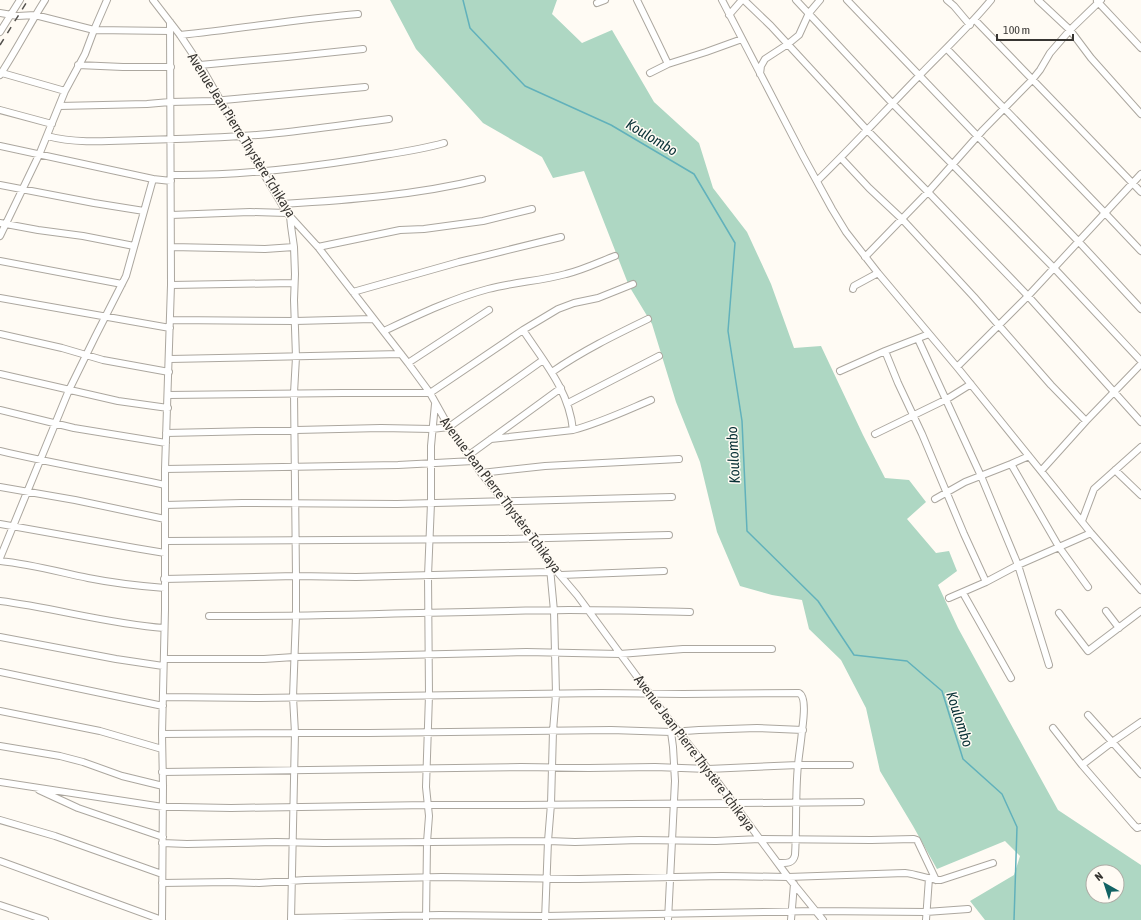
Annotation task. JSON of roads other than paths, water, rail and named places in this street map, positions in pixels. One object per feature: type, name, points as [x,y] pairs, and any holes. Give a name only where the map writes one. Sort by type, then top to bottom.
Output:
[{"type":"street","points":[[0,32],[20,0]]},
{"type":"street","points":[[45,0],[1,74],[65,91]]},
{"type":"street","points":[[0,236],[3,223],[39,155],[65,91],[85,54],[108,0]]},
{"type":"street","name":"Avenue Jean Pierre Thystère Tchikaya","points":[[153,0],[180,35],[200,65],[241,136],[289,214],[354,292],[373,319],[408,363],[430,394],[448,427],[481,473],[532,538],[548,561],[578,595],[648,692],[674,732],[708,769],[788,877],[823,920]]},
{"type":"street","points":[[597,3],[605,0]]},
{"type":"street","points":[[637,0],[668,64]]},
{"type":"street","points":[[722,0],[817,181],[846,232],[1091,533],[1141,590]]},
{"type":"street","points":[[729,15],[743,0],[788,44],[867,130],[1028,296],[1141,422]]},
{"type":"street","points":[[796,0],[893,104],[1054,268],[1141,362],[1040,471]]},
{"type":"street","points":[[760,74],[761,66],[765,59],[799,35],[808,13],[820,0]]},
{"type":"street","points":[[847,0],[1079,242],[1141,309]]},
{"type":"street","points":[[947,0],[970,25]]},
{"type":"street","points":[[817,181],[975,20],[991,0]]},
{"type":"street","points":[[1038,0],[1070,30],[1091,58],[1141,114]]},
{"type":"street","points":[[865,257],[928,192],[977,137],[1032,80],[1050,53],[1098,1],[1141,48]]},
{"type":"street","points":[[0,13],[11,15],[35,15],[94,30],[170,31]]},
{"type":"street","points":[[180,35],[358,14]]},
{"type":"street","points":[[975,20],[1141,192]]},
{"type":"street","points":[[0,861],[162,920],[162,734],[165,469],[170,359],[171,285],[170,22]]},
{"type":"street","points":[[650,73],[668,64],[742,39]]},
{"type":"street","points":[[200,65],[363,49]]},
{"type":"street","points":[[947,49],[1141,251]]},
{"type":"street","points":[[78,65],[171,67]]},
{"type":"street","points":[[60,106],[147,104],[221,100],[365,87]]},
{"type":"street","points":[[0,110],[52,124]]},
{"type":"street","points":[[47,136],[70,140],[170,140],[269,134],[390,119]]},
{"type":"street","points":[[0,146],[153,179],[263,172],[334,163],[402,152],[444,142]]},
{"type":"street","points":[[841,158],[869,188],[902,219],[974,297],[1051,385],[1086,421]]},
{"type":"street","points":[[957,367],[1028,296],[1141,174]]},
{"type":"street","points":[[0,558],[69,390],[122,284],[130,263],[153,179]]},
{"type":"street","points":[[282,204],[390,195],[455,186],[482,179]]},
{"type":"street","points":[[0,185],[144,211]]},
{"type":"street","points":[[318,247],[400,230],[431,228],[483,221],[532,209]]},
{"type":"street","points":[[171,215],[250,212],[289,214],[294,247],[294,321],[296,357],[294,393],[296,616],[293,697],[295,733],[291,919],[426,917],[668,917],[816,911],[926,912],[968,909]]},
{"type":"street","points":[[3,223],[134,246]]},
{"type":"street","points":[[354,292],[459,262],[561,238]]},
{"type":"street","points":[[171,247],[257,249],[294,247]]},
{"type":"street","points":[[384,332],[451,300],[488,289],[566,274],[615,256]]},
{"type":"street","points":[[0,261],[122,284]]},
{"type":"street","points":[[853,289],[854,286],[878,273]]},
{"type":"street","points":[[171,285],[294,283]]},
{"type":"street","points":[[168,395],[294,393],[430,394],[539,319],[565,305],[598,298],[633,284]]},
{"type":"street","points":[[0,298],[170,328]]},
{"type":"street","points":[[408,363],[489,310]]},
{"type":"street","points":[[170,320],[294,321],[373,319]]},
{"type":"street","points":[[552,372],[582,352],[648,319]]},
{"type":"street","points":[[523,330],[552,372],[561,388],[568,404],[573,430]]},
{"type":"street","points":[[0,334],[62,348],[86,356],[169,372]]},
{"type":"street","points":[[840,371],[929,334]]},
{"type":"street","points":[[918,339],[947,399],[1018,565],[1049,665]]},
{"type":"street","points":[[885,351],[898,383],[925,440],[973,557],[986,582]]},
{"type":"street","points":[[170,359],[401,354]]},
{"type":"street","points":[[568,404],[659,356]]},
{"type":"street","points":[[166,433],[381,428],[432,429],[448,427],[544,360]]},
{"type":"street","points":[[0,374],[118,401],[168,408]]},
{"type":"street","points":[[875,434],[947,399],[971,384]]},
{"type":"street","points":[[469,455],[561,388]]},
{"type":"street","points":[[491,439],[573,430],[601,422],[651,400]]},
{"type":"street","points":[[426,917],[427,842],[429,816],[426,787],[429,695],[428,576],[432,429],[435,402]]},
{"type":"street","points":[[0,410],[82,429],[166,443]]},
{"type":"street","points":[[1082,521],[1094,489],[1141,447]]},
{"type":"street","points":[[0,451],[40,461],[94,470],[165,485]]},
{"type":"street","points":[[935,499],[965,482],[1029,456]]},
{"type":"street","points":[[481,473],[546,466],[679,459]]},
{"type":"street","points":[[165,469],[398,465],[473,460]]},
{"type":"street","points":[[1011,464],[1058,547],[1088,587]]},
{"type":"street","points":[[1115,470],[1141,495]]},
{"type":"street","points":[[0,487],[74,500],[165,519]]},
{"type":"street","points":[[165,505],[242,503],[397,504],[672,497]]},
{"type":"street","points":[[0,524],[165,553]]},
{"type":"street","points":[[949,598],[986,582],[1018,565],[1091,533]]},
{"type":"street","points":[[165,541],[532,538],[669,535]]},
{"type":"street","points":[[0,561],[125,584],[164,588]]},
{"type":"street","points":[[545,918],[551,804],[552,731],[556,694],[554,610],[548,561]]},
{"type":"street","points":[[561,575],[664,571]]},
{"type":"street","points":[[164,579],[296,576],[428,576],[550,572]]},
{"type":"street","points":[[962,593],[1011,678]]},
{"type":"street","points":[[0,601],[26,604],[132,625],[164,628]]},
{"type":"street","points":[[209,616],[296,616],[554,610],[690,612]]},
{"type":"street","points":[[1106,611],[1119,628]]},
{"type":"street","points":[[1059,613],[1088,651],[1141,611]]},
{"type":"street","points":[[0,637],[116,659],[163,666]]},
{"type":"street","points":[[164,659],[264,659],[526,652],[620,654],[683,649],[772,649]]},
{"type":"street","points":[[0,672],[163,706]]},
{"type":"street","points":[[163,697],[260,698],[648,692],[678,694],[799,692],[802,694],[804,701],[798,765],[794,859],[788,863],[779,863]]},
{"type":"street","points":[[0,711],[100,731],[162,749]]},
{"type":"street","points":[[1088,714],[1141,774]]},
{"type":"street","points":[[1082,765],[1141,722]]},
{"type":"street","points":[[162,734],[643,730],[674,732],[749,728],[802,730]]},
{"type":"street","points":[[1053,728],[1082,765],[1134,825],[1137,828],[1141,828]]},
{"type":"street","points":[[668,917],[674,804],[674,732]]},
{"type":"street","points":[[0,746],[60,756],[83,762],[122,776],[163,786]]},
{"type":"street","points":[[162,772],[552,767],[708,769],[798,765],[850,765]]},
{"type":"street","points":[[0,782],[163,808],[861,802]]},
{"type":"street","points":[[33,788],[78,808],[162,840],[187,844],[548,840],[575,842],[723,841],[760,839],[916,839],[936,880]]},
{"type":"street","points":[[0,820],[54,836],[162,874]]},
{"type":"street","points":[[162,883],[259,883],[426,878],[546,879],[722,876],[788,877],[905,873],[941,880],[993,863]]},
{"type":"street","points":[[926,920],[929,878]]},
{"type":"street","points":[[791,920],[794,884]]},
{"type":"street","points":[[0,904],[45,920]]},
{"type":"waterway","name":"Koulombo","points":[[463,0],[470,28],[525,86],[611,125],[694,174],[735,243],[728,331],[742,421],[747,531],[818,601],[854,655],[907,661],[942,691],[963,759],[1002,794],[1017,827],[1014,920]]},
{"type":"railway","points":[[0,45],[28,0]]}]
